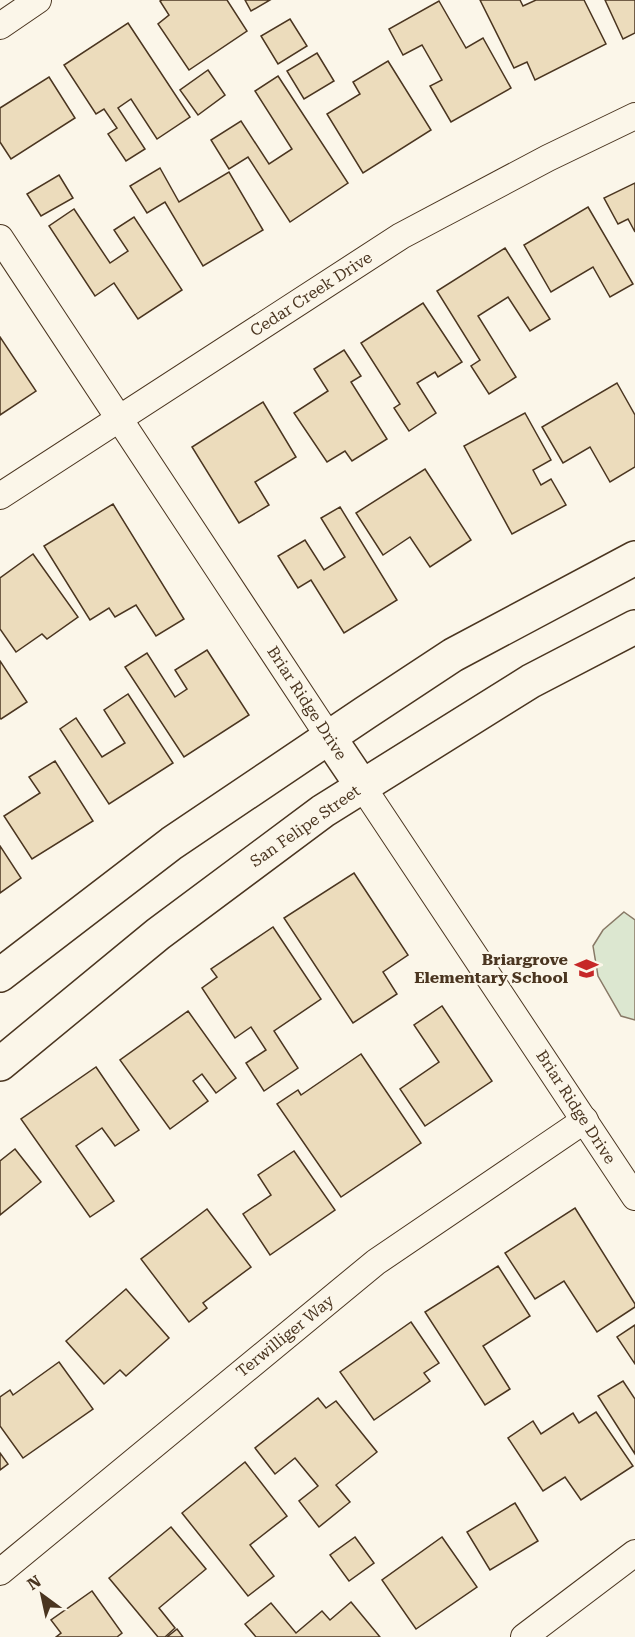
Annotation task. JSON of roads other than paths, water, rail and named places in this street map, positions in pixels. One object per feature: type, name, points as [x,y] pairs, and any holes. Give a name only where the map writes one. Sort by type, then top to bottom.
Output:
[{"type":"main road","points":[[0,975],[171,843],[453,655],[635,558]]},
{"type":"main road","name":"San Felipe Street","points":[[0,1064],[158,934],[323,811],[531,681],[635,627]]},
{"type":"main road","name":"Briar Ridge Drive","points":[[329,737],[362,786]]},
{"type":"street","points":[[0,26],[38,0]]},
{"type":"street","name":"Cedar Creek Drive","points":[[0,496],[401,236],[548,158],[635,116]]},
{"type":"street","name":"Briar Ridge Drive","points":[[0,237],[329,737]]},
{"type":"street","name":"Briar Ridge Drive","points":[[362,786],[635,1197]]},
{"type":"street","name":"Terwilliger Way","points":[[0,1572],[376,1262],[585,1120]]},
{"type":"street","points":[[524,1637],[635,1553]]},
{"type":"place","name":"Briargrove Elementary School","points":[[586,968]]}]
